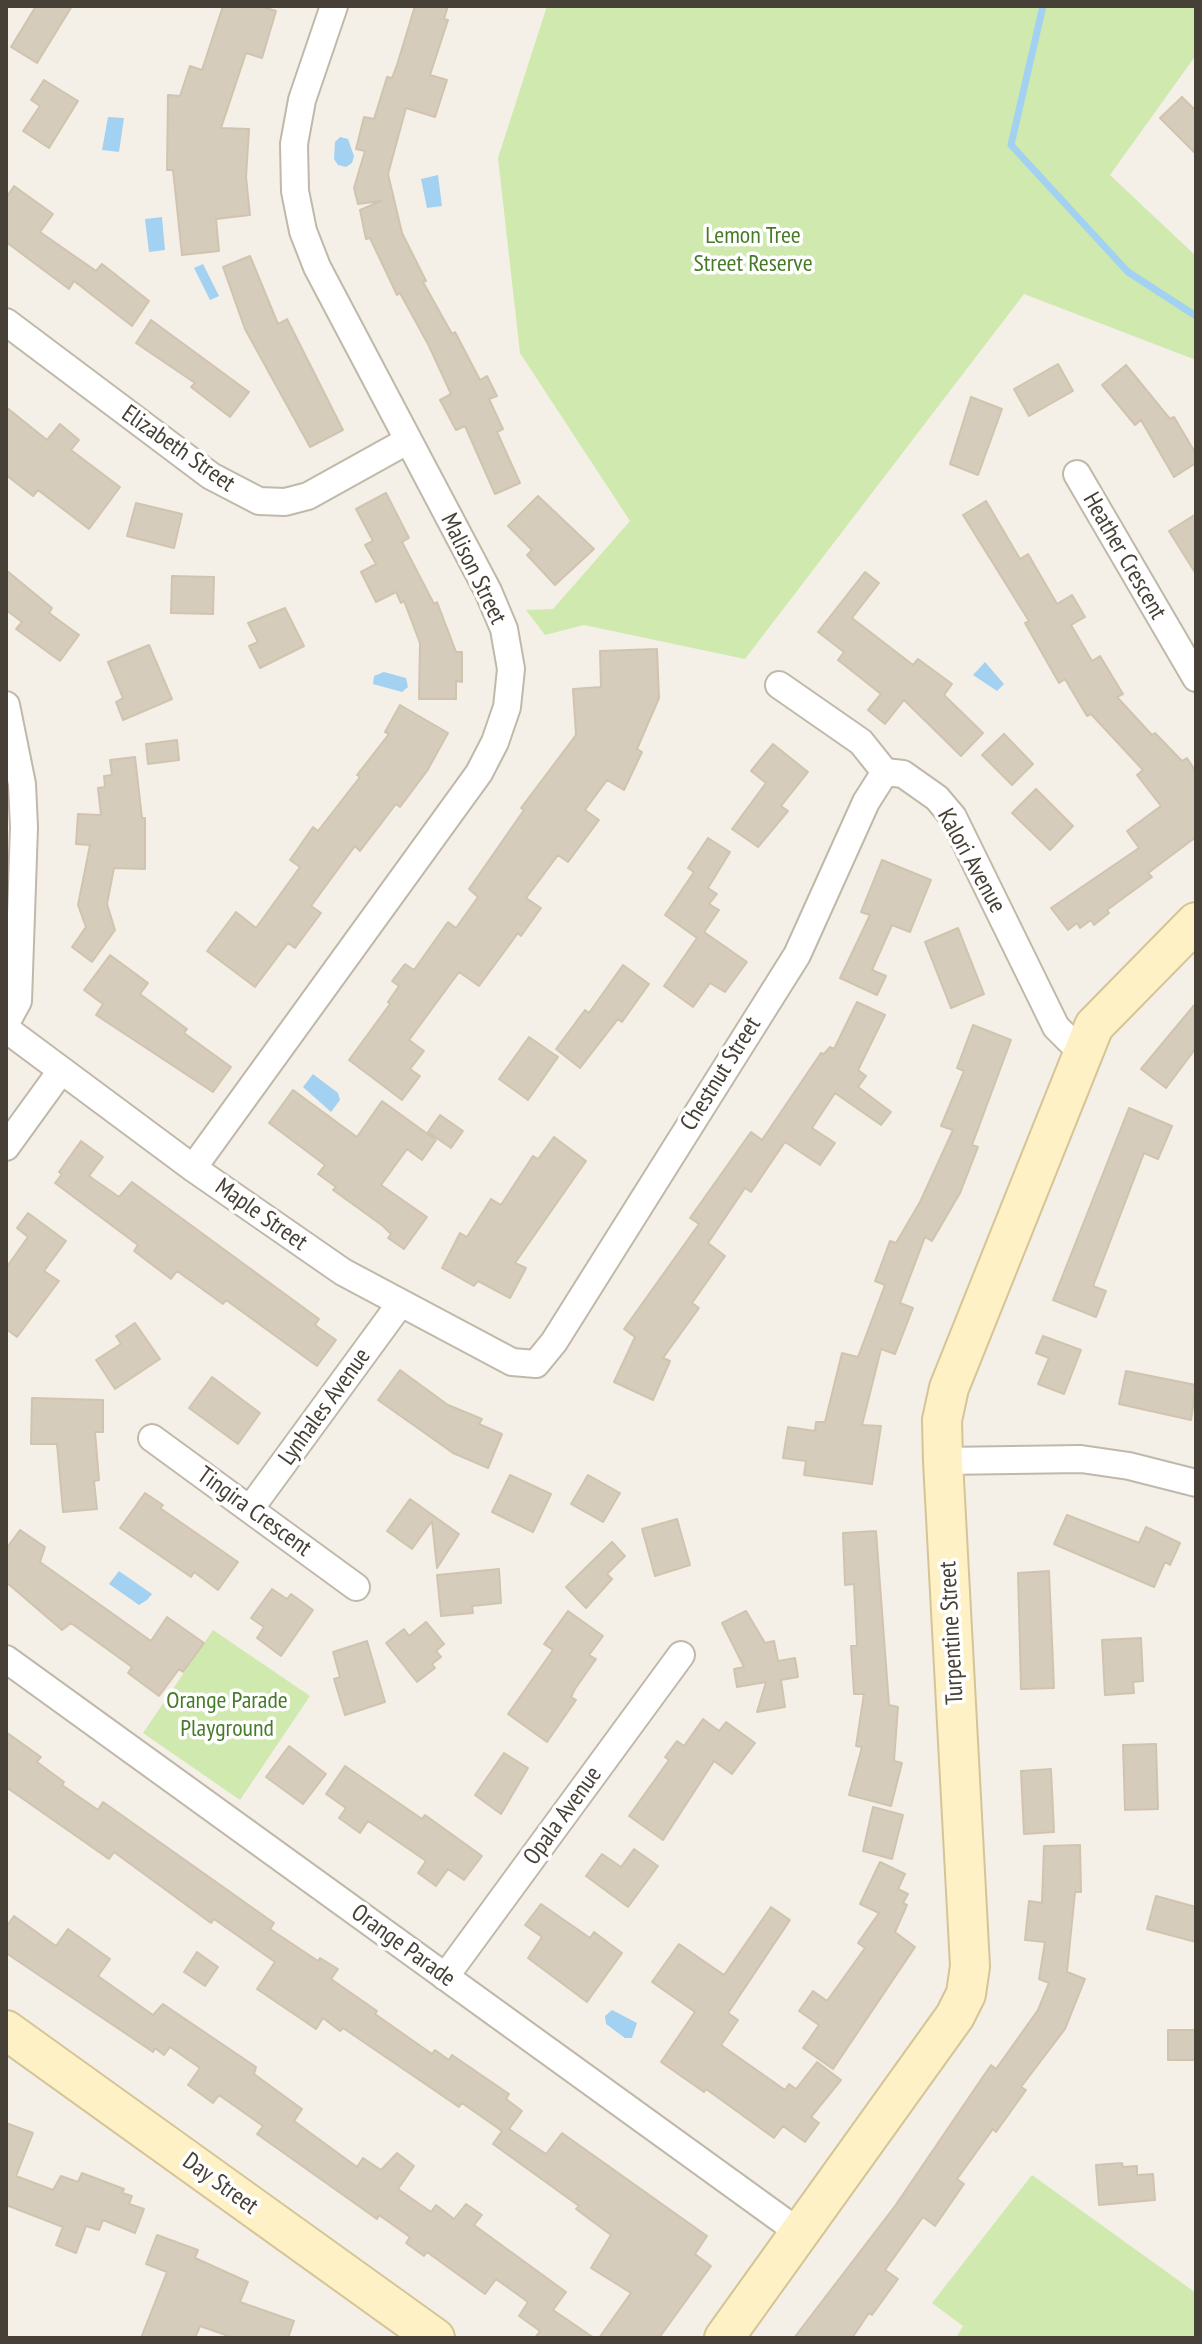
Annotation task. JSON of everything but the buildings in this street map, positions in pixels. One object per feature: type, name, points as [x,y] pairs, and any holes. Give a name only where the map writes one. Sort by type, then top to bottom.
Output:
[{"type":"street","name":"Malison Street","points":[[193,1168],[479,773],[495,742],[507,707],[511,669],[504,629],[488,591],[317,267],[295,191],[294,144],[302,100],[334,6]]},
{"type":"street","name":"Elizabeth Street","points":[[6,322],[211,476],[259,501],[285,502],[308,496],[407,441]]},
{"type":"street","name":"Heather Crescent","points":[[1077,474],[1196,678]]},
{"type":"street","name":"Kalori Avenue","points":[[779,685],[861,742],[885,772],[903,774],[937,798],[953,817],[1056,1027],[1070,1041],[1084,1048]]},
{"type":"street","points":[[6,705],[22,784],[24,827],[18,1001],[6,1026]]},
{"type":"street","name":"Chestnut Street","points":[[536,1364],[554,1342],[797,955],[866,802],[885,772]]},
{"type":"street","name":"Turpentine Street","points":[[724,2338],[955,2016],[966,1994],[970,1955],[942,1420],[949,1388],[1094,1026],[1108,1008],[1196,922]]},
{"type":"street","name":"Maple Street","points":[[6,1026],[61,1071],[193,1168],[343,1272],[512,1362],[536,1364]]},
{"type":"street","points":[[6,1147],[61,1071]]},
{"type":"street","name":"Lynhales Avenue","points":[[250,1509],[400,1304]]},
{"type":"street","name":"Tingira Crescent","points":[[152,1438],[356,1587]]},
{"type":"street","points":[[943,1461],[1081,1459],[1129,1466],[1196,1483]]},
{"type":"street","name":"Opala Avenue","points":[[445,1977],[681,1655]]},
{"type":"street","name":"Orange Parade","points":[[6,1659],[800,2233]]},
{"type":"street","name":"Day Street","points":[[6,2030],[435,2338]]},
{"type":"green space","name":"Lemon Tree Street Reserve","points":[[547,6],[1196,6],[1196,55],[1110,175],[1196,256],[1196,360],[1024,294],[745,659],[584,625],[545,635],[526,610],[553,609],[630,521],[520,353],[498,158]]},
{"type":"green space","name":"Orange Parade Playground","points":[[213,1630],[310,1696],[240,1800],[143,1733]]},
{"type":"green space","points":[[1032,2175],[1196,2293],[1196,2338],[956,2338],[963,2326],[932,2303]]},
{"type":"water","points":[[108,117],[124,118],[119,152],[102,150]]},
{"type":"water","points":[[340,137],[348,139],[354,156],[352,163],[346,167],[338,165],[334,159],[335,142]]},
{"type":"water","points":[[438,175],[442,206],[427,208],[421,179]]},
{"type":"water","points":[[162,217],[165,250],[149,252],[145,219]]},
{"type":"water","points":[[203,264],[219,296],[210,300],[194,268]]},
{"type":"water","points":[[985,662],[1004,684],[997,691],[973,675]]},
{"type":"water","points":[[384,672],[406,678],[408,687],[402,692],[373,684],[374,676]]},
{"type":"water","points":[[313,1074],[338,1093],[340,1100],[331,1112],[303,1087]]},
{"type":"water","points":[[119,1571],[152,1594],[147,1600],[139,1605],[109,1584]]},
{"type":"water","points":[[612,2010],[637,2023],[632,2038],[625,2038],[606,2024],[605,2016]]},
{"type":"waterway","points":[[1043,6],[1011,145],[1128,272],[1196,316]]}]
